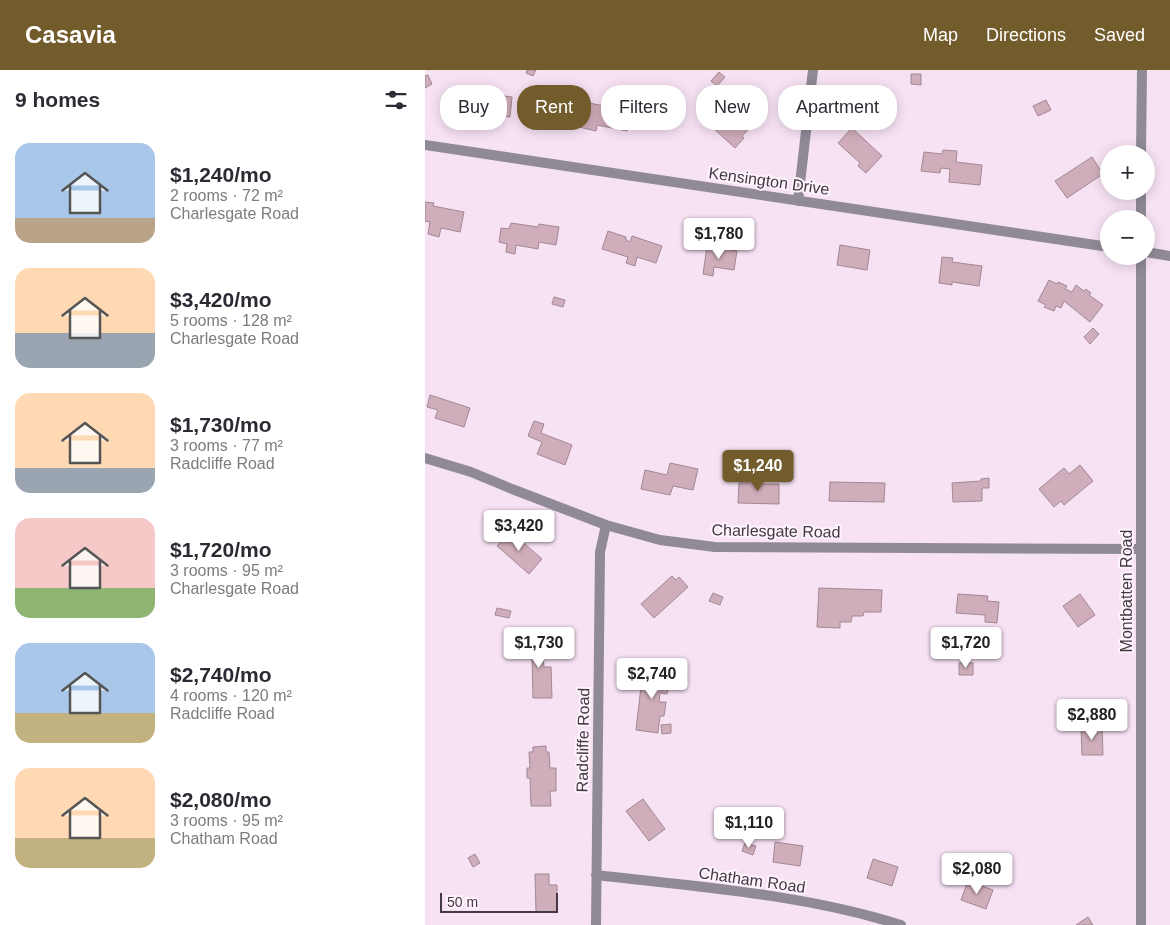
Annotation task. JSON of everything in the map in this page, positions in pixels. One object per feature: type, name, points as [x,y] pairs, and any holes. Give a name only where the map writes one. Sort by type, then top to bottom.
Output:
[{"type":"street","points":[[798,201],[813,70]]},
{"type":"street","points":[[1141,70],[1141,145]]},
{"type":"street","name":"Kensington Drive","points":[[425,145],[1100,246]]},
{"type":"street","points":[[1155,254],[1170,256]]},
{"type":"street","name":"Montbatten Road","points":[[1141,265],[1141,925]]},
{"type":"street","name":"Charlesgate Road","points":[[425,458],[471,472],[606,525],[660,540],[715,547],[1141,549]]},
{"type":"street","name":"Radcliffe Road","points":[[596,925],[600,552],[606,525]]},
{"type":"street","name":"Chatham Road","points":[[596,875],[796,900],[862,914],[901,925]]},
{"type":"building","points":[[527,70],[536,70],[533,76],[526,73]]},
{"type":"building","points":[[719,72],[725,77],[718,85],[711,81]]},
{"type":"building","points":[[911,74],[921,74],[921,85],[911,84]]},
{"type":"building","points":[[428,75],[432,84],[425,88],[425,76]]},
{"type":"building","points":[[507,96],[512,97],[510,117],[507,117]]},
{"type":"building","points":[[1046,100],[1051,110],[1038,116],[1033,106]]},
{"type":"building","points":[[591,103],[601,105],[601,126],[597,125],[596,131],[591,130]]},
{"type":"building","points":[[715,130],[748,130],[735,148]]},
{"type":"building","points":[[850,130],[854,130],[882,156],[866,173],[858,166],[860,163],[838,143]]},
{"type":"building","points":[[943,150],[957,151],[956,162],[982,165],[980,185],[949,182],[950,169],[941,168],[940,173],[921,171],[924,152],[942,154]]},
{"type":"building","points":[[1092,157],[1100,169],[1100,176],[1067,198],[1055,181]]},
{"type":"building","points":[[425,202],[434,203],[433,206],[464,212],[460,232],[441,228],[439,237],[428,234],[430,222],[425,221]]},
{"type":"building","points":[[511,223],[538,227],[539,224],[559,227],[556,245],[539,242],[538,249],[516,245],[515,254],[506,252],[507,244],[499,242],[501,228],[509,229]]},
{"type":"building","points":[[608,231],[626,237],[626,240],[630,242],[632,236],[662,246],[656,263],[637,257],[635,266],[626,263],[628,257],[602,249]]},
{"type":"building","points":[[840,245],[870,250],[867,270],[837,265]]},
{"type":"building","points":[[707,246],[737,251],[734,270],[714,267],[713,276],[703,274]]},
{"type":"building","points":[[942,257],[953,258],[952,262],[982,266],[979,286],[952,282],[952,285],[939,283]]},
{"type":"building","points":[[1049,280],[1067,286],[1065,289],[1072,292],[1076,285],[1084,291],[1086,289],[1091,293],[1089,295],[1103,305],[1090,322],[1064,301],[1061,308],[1056,306],[1054,311],[1044,307],[1046,305],[1038,301]]},
{"type":"building","points":[[554,297],[565,300],[563,307],[552,304]]},
{"type":"building","points":[[1093,328],[1099,334],[1090,344],[1084,337]]},
{"type":"building","points":[[430,395],[470,408],[464,427],[435,418],[438,410],[427,407]]},
{"type":"building","points":[[534,421],[544,424],[541,433],[572,445],[565,465],[537,454],[542,442],[528,436]]},
{"type":"building","points":[[670,463],[698,469],[693,490],[673,486],[670,495],[641,489],[645,470],[667,475]]},
{"type":"building","points":[[1080,465],[1093,481],[1064,505],[1061,501],[1054,507],[1039,489],[1064,468],[1069,474]]},
{"type":"building","points":[[747,476],[759,476],[759,484],[779,484],[779,504],[738,503],[739,483],[747,483]]},
{"type":"building","points":[[989,478],[989,488],[982,488],[982,501],[953,502],[952,483],[981,481],[981,479]]},
{"type":"building","points":[[830,482],[885,483],[884,502],[829,501]]},
{"type":"building","points":[[510,531],[542,559],[529,574],[497,546]]},
{"type":"building","points":[[672,576],[676,580],[679,577],[688,587],[654,618],[641,604]]},
{"type":"building","points":[[819,588],[882,590],[881,612],[864,612],[863,616],[852,616],[851,622],[840,622],[840,628],[817,627]]},
{"type":"building","points":[[713,593],[723,597],[720,605],[709,601]]},
{"type":"building","points":[[958,594],[988,596],[987,601],[999,602],[997,623],[985,622],[985,615],[956,613]]},
{"type":"building","points":[[1080,594],[1095,615],[1078,627],[1063,606]]},
{"type":"building","points":[[497,608],[511,611],[509,618],[495,615]]},
{"type":"building","points":[[529,642],[548,642],[549,657],[543,657],[544,667],[551,667],[552,698],[533,698],[532,656],[516,657],[516,648],[529,648]]},
{"type":"building","points":[[959,663],[973,663],[973,675],[959,675]]},
{"type":"building","points":[[643,669],[670,672],[667,694],[660,693],[659,702],[666,702],[664,716],[660,716],[658,733],[636,730]]},
{"type":"building","points":[[671,724],[671,733],[662,734],[661,725]]},
{"type":"building","points":[[1102,727],[1103,755],[1082,755],[1081,728]]},
{"type":"building","points":[[546,746],[546,752],[549,752],[550,768],[556,768],[556,791],[550,791],[551,806],[531,806],[530,778],[527,778],[527,768],[530,768],[529,752],[533,752],[533,747]]},
{"type":"building","points":[[643,799],[665,829],[649,841],[626,811]]},
{"type":"building","points":[[775,842],[803,846],[800,866],[773,862]]},
{"type":"building","points":[[745,843],[756,846],[753,855],[742,851]]},
{"type":"building","points":[[475,854],[480,863],[473,867],[468,858]]},
{"type":"building","points":[[873,859],[898,867],[892,886],[867,878]]},
{"type":"building","points":[[535,874],[549,874],[549,885],[557,885],[557,912],[536,912]]},
{"type":"building","points":[[968,881],[993,890],[986,909],[961,900]]},
{"type":"building","points":[[1088,917],[1093,925],[1076,925]]}]
